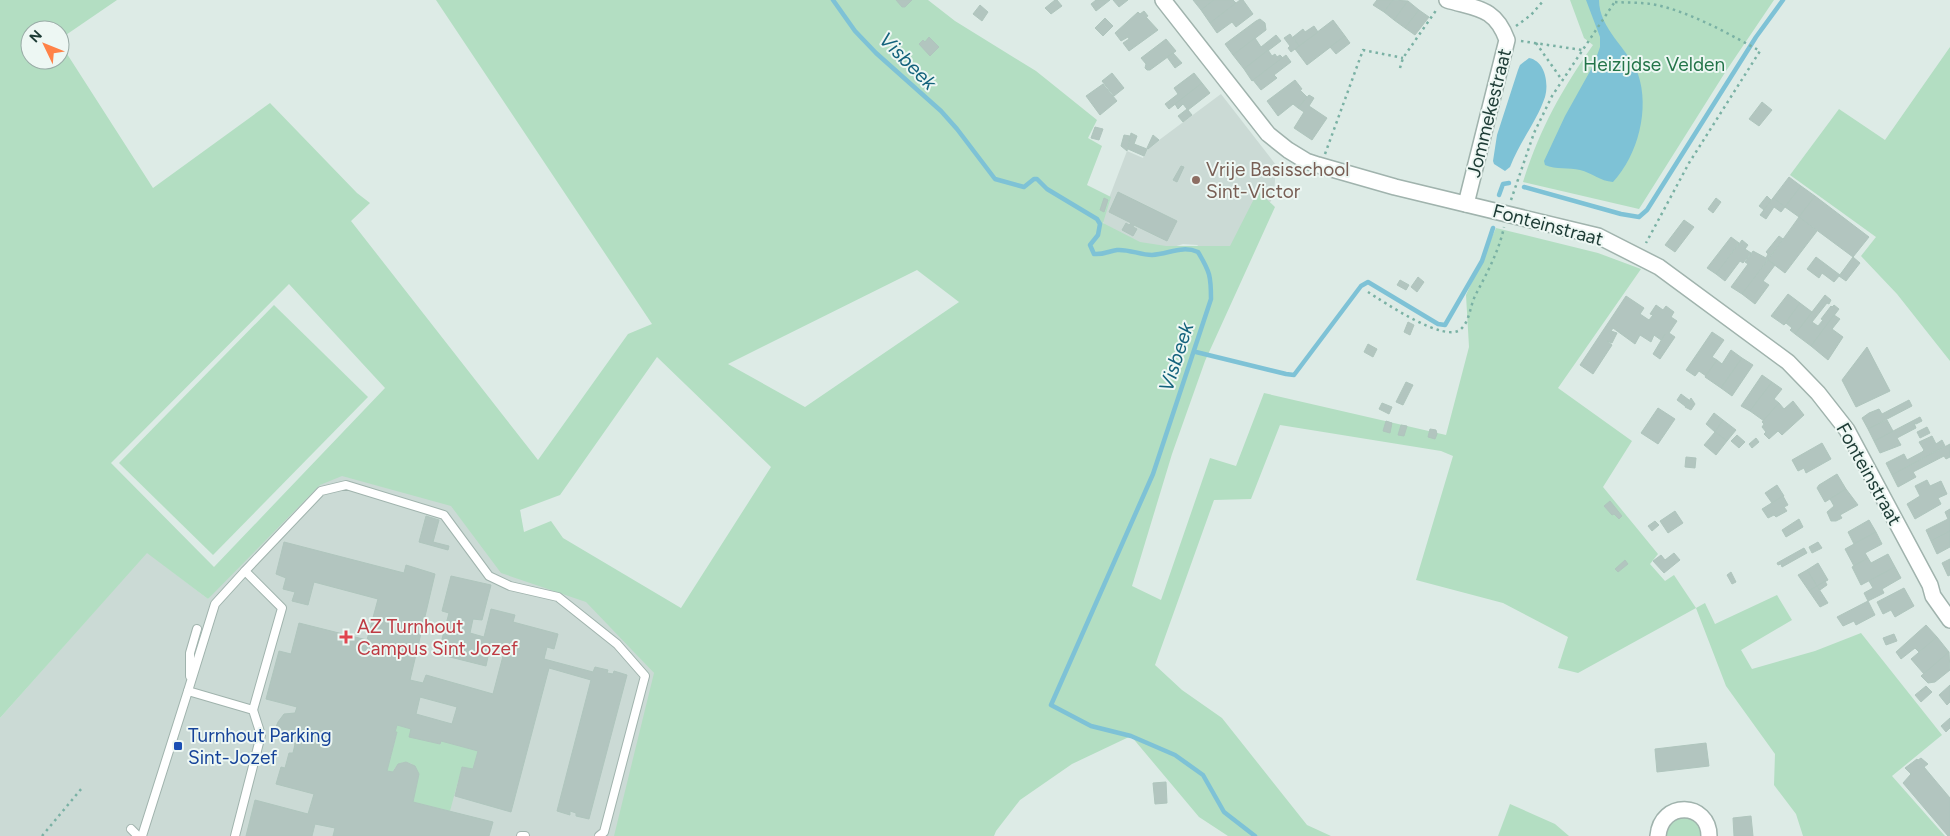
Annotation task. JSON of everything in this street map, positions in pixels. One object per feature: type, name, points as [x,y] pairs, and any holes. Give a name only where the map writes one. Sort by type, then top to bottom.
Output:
[{"type":"street","name":"Fonteinstraat","points":[[1164,0],[1268,134],[1306,161],[1395,187],[1598,236],[1666,272],[1788,362],[1810,383],[1847,430],[1930,584],[1933,596],[1950,620]]},
{"type":"street","name":"Jommekestraat","points":[[1443,4],[1489,12],[1502,26],[1505,40],[1466,204]]},
{"type":"street","points":[[1658,836],[1660,823],[1664,818],[1674,811],[1684,809],[1698,813],[1708,826],[1709,836]]},
{"type":"lane","points":[[142,836],[215,604],[321,491],[346,485],[444,515],[489,576],[510,586],[558,597],[617,644],[645,676],[604,832],[599,836]]},
{"type":"lane","points":[[235,836],[261,735],[253,710],[282,608],[246,571]]},
{"type":"lane","points":[[189,688],[190,653],[197,629]]},
{"type":"lane","points":[[189,688],[253,710]]},
{"type":"lane","points":[[131,829],[138,836]]},
{"type":"path","points":[[1505,40],[1544,0]]},
{"type":"path","points":[[1513,195],[1534,133],[1552,96],[1615,1],[1659,5],[1695,18],[1760,52],[1689,163],[1645,245],[1651,249]]},
{"type":"path","points":[[1400,68],[1403,58],[1443,4]]},
{"type":"path","points":[[1505,40],[1582,50]]},
{"type":"path","points":[[1536,43],[1562,80]]},
{"type":"path","points":[[1322,157],[1363,50],[1403,58]]},
{"type":"path","points":[[1510,203],[1515,204]]},
{"type":"path","points":[[1368,292],[1441,332],[1450,333],[1460,330],[1468,319],[1473,299],[1494,258],[1504,224],[1511,226]]},
{"type":"path","points":[[42,836],[82,788]]},
{"type":"shaded area","name":"Vrije Basisschool Sint-Victor","points":[[1221,94],[1276,165],[1274,195],[1222,294],[1202,249],[1197,245],[1183,244],[1170,248],[1093,245],[1105,225],[1101,219],[1127,151],[1143,158],[1147,149]]},
{"type":"shaded area","name":"AZ Turnhout Campus Sint Jozef","points":[[347,428],[520,510],[523,532],[751,777],[640,836],[0,836],[0,718],[147,552],[208,599]]},
{"type":"green space","points":[[0,0],[117,0],[70,32],[70,20],[20,20],[20,70],[70,70],[70,59],[153,188],[270,103],[357,193],[370,203],[351,221],[538,460],[628,334],[652,324],[436,0],[928,0],[955,21],[1036,71],[1097,120],[1088,138],[1102,146],[1087,185],[1111,197],[1103,223],[1140,242],[1166,246],[1230,246],[1258,191],[1275,207],[1205,361],[1172,454],[1132,586],[1161,600],[1210,458],[1236,466],[1264,393],[1446,435],[1469,347],[1466,295],[1496,228],[1598,253],[1641,269],[1558,388],[1632,441],[1603,487],[1658,554],[1650,564],[1665,581],[1674,575],[1696,608],[1578,673],[1558,668],[1568,637],[1503,603],[1416,580],[1453,456],[1441,451],[1280,425],[1251,499],[1214,500],[1155,665],[1182,690],[1222,718],[1307,825],[1331,836],[1228,836],[1199,817],[1131,736],[1072,764],[1020,800],[994,836],[614,836],[654,673],[586,602],[501,573],[451,506],[342,476],[320,485],[208,599],[147,553],[0,718]],"holes":[[[917,270],[959,302],[805,407],[728,364]],[[289,284],[385,388],[214,567],[111,463]],[[657,357],[771,467],[681,608],[563,538],[551,521],[524,532],[520,510],[560,495]]]},
{"type":"green space","name":"Heizijdse Velden","points":[[1570,0],[1774,0],[1726,71],[1639,209],[1523,182],[1552,110],[1593,45],[1584,38]]},
{"type":"green space","points":[[1950,47],[1950,361],[1897,294],[1861,256],[1876,237],[1790,175],[1839,109],[1885,140]]},
{"type":"green space","points":[[274,305],[368,397],[213,555],[119,463]]},
{"type":"green space","points":[[1777,595],[1792,620],[1741,650],[1752,669],[1815,651],[1861,633],[1942,735],[1892,776],[1945,836],[1803,836],[1796,814],[1774,785],[1775,754],[1726,686],[1696,608],[1705,603],[1715,624]]},
{"type":"green space","points":[[397,725],[411,729],[410,737],[440,744],[441,741],[478,751],[473,769],[462,767],[450,811],[413,802],[419,774],[412,764],[401,763],[396,766],[393,772],[387,771],[397,733],[395,732]]},
{"type":"green space","points":[[1510,804],[1555,824],[1569,836],[1498,836]]},
{"type":"green space","points":[[1686,815],[1699,822],[1703,836],[1664,836],[1669,821]]},
{"type":"water","points":[[1586,0],[1599,0],[1604,20],[1638,74],[1641,88],[1642,116],[1635,145],[1622,171],[1613,182],[1580,170],[1549,167],[1545,165],[1544,161],[1565,116],[1594,64],[1600,47],[1600,37]]},
{"type":"water","points":[[1529,58],[1539,63],[1542,68],[1546,79],[1545,97],[1510,167],[1505,171],[1494,164],[1493,161],[1497,135],[1520,65]]},
{"type":"building","points":[[896,0],[912,0],[905,7],[902,7]]},
{"type":"building","points":[[1055,0],[1062,6],[1051,14],[1045,8]]},
{"type":"building","points":[[1096,0],[1110,0],[1096,11],[1091,4]]},
{"type":"building","points":[[1113,0],[1128,0],[1119,7]]},
{"type":"building","points":[[1193,0],[1214,0],[1201,10]]},
{"type":"building","points":[[1214,0],[1233,0],[1236,3],[1210,23],[1201,10]]},
{"type":"building","points":[[1240,0],[1243,0],[1253,14],[1236,27],[1232,22],[1217,33],[1210,23]]},
{"type":"building","points":[[1377,0],[1393,0],[1384,12],[1373,5]]},
{"type":"building","points":[[1393,0],[1408,1],[1394,20],[1384,12]]},
{"type":"building","points":[[1408,1],[1419,10],[1405,28],[1394,20]]},
{"type":"building","points":[[980,5],[988,12],[982,21],[973,14]]},
{"type":"building","points":[[1419,10],[1429,17],[1415,35],[1405,28]]},
{"type":"building","points":[[1144,11],[1148,16],[1146,17],[1158,30],[1129,51],[1123,43],[1129,39],[1128,37],[1121,41],[1115,33],[1138,12],[1140,14]]},
{"type":"building","points":[[1105,18],[1113,26],[1103,36],[1095,28]]},
{"type":"building","points":[[1260,19],[1265,23],[1266,30],[1233,55],[1225,44]]},
{"type":"building","points":[[1333,20],[1345,36],[1307,65],[1295,49]]},
{"type":"building","points":[[1314,26],[1318,32],[1299,46],[1293,37],[1303,29],[1305,32]]},
{"type":"building","points":[[1290,34],[1299,46],[1291,52],[1288,48],[1290,46],[1284,38]]},
{"type":"building","points":[[1276,35],[1281,41],[1244,69],[1233,55],[1255,38],[1261,47]]},
{"type":"building","points":[[1345,36],[1350,43],[1336,54],[1330,47]]},
{"type":"building","points":[[929,37],[939,47],[930,56],[919,44],[923,40],[925,42]]},
{"type":"building","points":[[1166,39],[1176,51],[1150,70],[1147,70],[1145,68],[1146,64],[1141,58]]},
{"type":"building","points":[[1268,50],[1272,56],[1275,54],[1277,57],[1280,55],[1283,58],[1252,81],[1244,69]]},
{"type":"building","points":[[1173,53],[1182,63],[1175,68],[1167,57]]},
{"type":"building","points":[[1286,55],[1291,62],[1274,75],[1277,78],[1261,90],[1253,80]]},
{"type":"building","points":[[1112,73],[1124,88],[1114,96],[1102,81]]},
{"type":"building","points":[[1194,73],[1202,83],[1169,109],[1165,104],[1178,94],[1174,88]]},
{"type":"building","points":[[1295,80],[1302,89],[1300,90],[1307,97],[1298,108],[1293,104],[1278,116],[1267,101]]},
{"type":"building","points":[[1202,83],[1210,93],[1188,110],[1192,115],[1183,122],[1178,116],[1187,109],[1183,104],[1178,109],[1175,104]]},
{"type":"building","points":[[1103,84],[1117,101],[1100,115],[1086,96]]},
{"type":"building","points":[[1309,95],[1314,98],[1309,106],[1327,118],[1312,140],[1294,128],[1304,112],[1298,108]]},
{"type":"building","points":[[1762,102],[1772,110],[1759,126],[1749,119]]},
{"type":"building","points":[[1095,127],[1103,129],[1099,140],[1091,138]]},
{"type":"building","points":[[1131,133],[1137,136],[1134,144],[1147,149],[1144,156],[1128,149]]},
{"type":"building","points":[[1124,135],[1130,136],[1127,151],[1121,146]]},
{"type":"building","points":[[1153,135],[1159,140],[1148,149],[1147,148]]},
{"type":"building","points":[[1181,166],[1184,167],[1177,182],[1173,180]]},
{"type":"building","points":[[1789,177],[1801,186],[1785,207],[1773,198]]},
{"type":"building","points":[[1801,186],[1815,196],[1799,217],[1785,207]]},
{"type":"building","points":[[1118,192],[1177,221],[1167,241],[1134,225],[1133,227],[1137,229],[1133,236],[1122,230],[1126,223],[1129,225],[1131,223],[1109,212]]},
{"type":"building","points":[[1767,196],[1771,200],[1764,210],[1759,206]]},
{"type":"building","points":[[1815,196],[1869,237],[1853,257],[1799,217]]},
{"type":"building","points":[[1104,198],[1108,200],[1104,212],[1100,210]]},
{"type":"building","points":[[1716,198],[1721,202],[1713,213],[1708,209]]},
{"type":"building","points":[[1773,198],[1785,207],[1781,212],[1774,207],[1766,219],[1760,215]]},
{"type":"building","points":[[1799,217],[1817,231],[1785,273],[1768,260]]},
{"type":"building","points":[[1684,220],[1694,227],[1675,252],[1665,245]]},
{"type":"building","points":[[1779,236],[1783,239],[1742,294],[1731,287],[1748,264],[1745,262],[1753,251],[1766,258],[1768,254],[1766,252]]},
{"type":"building","points":[[1731,237],[1739,243],[1716,274],[1707,268]]},
{"type":"building","points":[[1742,240],[1748,245],[1745,249],[1751,253],[1743,263],[1740,261],[1725,281],[1716,274]]},
{"type":"building","points":[[1816,257],[1840,275],[1834,282],[1822,273],[1819,278],[1807,269]]},
{"type":"building","points":[[1853,257],[1860,263],[1846,281],[1839,276]]},
{"type":"building","points":[[1768,260],[1775,265],[1763,281],[1769,285],[1755,304],[1742,294]]},
{"type":"building","points":[[1418,277],[1424,282],[1417,292],[1411,287]]},
{"type":"building","points":[[1400,280],[1409,285],[1406,290],[1397,285]]},
{"type":"building","points":[[1788,294],[1800,303],[1784,325],[1771,316]]},
{"type":"building","points":[[1825,295],[1831,300],[1812,322],[1818,326],[1831,306],[1834,305],[1839,309],[1811,346],[1795,334]]},
{"type":"building","points":[[1626,296],[1644,308],[1640,314],[1649,320],[1653,315],[1650,314],[1656,305],[1663,310],[1666,306],[1674,312],[1671,317],[1677,321],[1669,333],[1675,337],[1660,359],[1653,354],[1665,334],[1661,340],[1654,335],[1651,342],[1640,335],[1635,344],[1613,328],[1611,331],[1617,333],[1612,343],[1607,341],[1612,345],[1593,374],[1580,365]]},
{"type":"building","points":[[1800,303],[1812,312],[1795,334],[1786,323],[1784,325]]},
{"type":"building","points":[[1834,315],[1840,319],[1832,329],[1843,337],[1828,360],[1811,346]]},
{"type":"building","points":[[1408,322],[1414,325],[1410,335],[1404,332]]},
{"type":"building","points":[[1712,332],[1724,340],[1712,357],[1717,360],[1706,376],[1699,371],[1695,376],[1686,370]]},
{"type":"building","points":[[1368,344],[1377,349],[1373,357],[1364,352]]},
{"type":"building","points":[[1867,347],[1890,391],[1856,407],[1842,380]]},
{"type":"building","points":[[1731,350],[1742,358],[1721,388],[1705,377],[1717,360],[1722,364]]},
{"type":"building","points":[[1742,358],[1753,365],[1732,396],[1721,388]]},
{"type":"building","points":[[1762,375],[1772,382],[1750,411],[1741,406]]},
{"type":"building","points":[[1406,382],[1413,385],[1403,405],[1396,402]]},
{"type":"building","points":[[1772,382],[1782,389],[1774,399],[1779,403],[1764,421],[1750,411]]},
{"type":"building","points":[[1681,394],[1689,400],[1685,406],[1677,400]]},
{"type":"building","points":[[1691,398],[1695,404],[1691,410],[1685,407]]},
{"type":"building","points":[[1909,400],[1912,406],[1868,429],[1862,418],[1879,409],[1882,414]]},
{"type":"building","points":[[1793,401],[1804,415],[1782,435],[1778,431],[1769,439],[1764,434],[1766,432],[1762,427],[1764,424],[1762,422],[1779,403],[1784,409]]},
{"type":"building","points":[[1382,403],[1392,407],[1389,414],[1379,409]]},
{"type":"building","points":[[1658,408],[1675,419],[1658,444],[1641,433]]},
{"type":"building","points":[[1714,413],[1723,420],[1715,432],[1706,424]]},
{"type":"building","points":[[1920,417],[1922,421],[1914,423],[1916,428],[1897,438],[1901,445],[1880,453],[1874,441]]},
{"type":"building","points":[[1723,420],[1736,430],[1727,441],[1715,432]]},
{"type":"building","points":[[1887,420],[1893,431],[1874,441],[1868,429]]},
{"type":"building","points":[[1386,421],[1392,423],[1390,433],[1383,431]]},
{"type":"building","points":[[1401,425],[1407,426],[1404,436],[1398,435]]},
{"type":"building","points":[[1927,427],[1930,433],[1920,438],[1917,432]]},
{"type":"building","points":[[1430,429],[1436,430],[1435,439],[1428,437]]},
{"type":"building","points":[[1715,432],[1727,441],[1716,455],[1704,445]]},
{"type":"building","points":[[1737,435],[1745,442],[1739,448],[1731,441]]},
{"type":"building","points":[[1932,436],[1936,444],[1942,440],[1945,446],[1892,475],[1886,463],[1904,454],[1907,460],[1922,452],[1924,450],[1919,442]]},
{"type":"building","points":[[1756,438],[1759,442],[1752,448],[1749,444]]},
{"type":"building","points":[[1822,443],[1831,459],[1806,473],[1804,468],[1798,471],[1792,460]]},
{"type":"building","points":[[1950,444],[1950,457],[1946,459],[1944,456],[1913,472],[1916,477],[1898,487],[1892,475]]},
{"type":"building","points":[[1686,457],[1696,458],[1695,468],[1685,467]]},
{"type":"building","points":[[1837,474],[1846,489],[1825,502],[1817,488]]},
{"type":"building","points":[[1927,480],[1930,486],[1941,481],[1947,494],[1938,498],[1941,504],[1915,519],[1907,504],[1920,496],[1915,486]]},
{"type":"building","points":[[1777,485],[1784,496],[1772,503],[1765,493]]},
{"type":"building","points":[[1846,489],[1858,505],[1840,515],[1842,518],[1831,521],[1827,512],[1834,506],[1830,499]]},
{"type":"building","points":[[1783,496],[1788,505],[1784,507],[1787,511],[1776,517],[1774,515],[1768,518],[1762,509]]},
{"type":"building","points":[[1610,501],[1622,516],[1619,519],[1614,514],[1612,515],[1604,506]]},
{"type":"building","points":[[1950,509],[1950,531],[1931,541],[1926,530],[1948,519],[1945,512]]},
{"type":"building","points":[[1675,511],[1683,523],[1668,533],[1660,521]]},
{"type":"building","points":[[426,516],[439,520],[433,542],[449,546],[448,550],[419,542]]},
{"type":"building","points":[[1799,519],[1803,527],[1786,537],[1782,530]]},
{"type":"building","points":[[1869,520],[1876,532],[1854,544],[1848,532]]},
{"type":"building","points":[[1655,521],[1659,525],[1652,531],[1648,526]]},
{"type":"building","points":[[1950,531],[1950,547],[1937,554],[1931,541]]},
{"type":"building","points":[[1876,532],[1882,544],[1865,553],[1868,558],[1854,566],[1845,549]]},
{"type":"building","points":[[284,542],[404,573],[406,565],[435,574],[410,680],[423,683],[426,675],[493,694],[503,656],[489,652],[486,666],[438,654],[449,613],[442,611],[451,576],[491,585],[482,620],[473,619],[470,633],[484,637],[491,609],[515,615],[513,622],[558,634],[554,649],[547,647],[544,659],[593,672],[595,667],[608,670],[607,673],[613,674],[614,671],[627,675],[589,819],[576,816],[576,813],[570,811],[570,815],[557,811],[591,680],[549,668],[511,812],[455,796],[462,767],[473,769],[478,751],[441,741],[440,744],[409,737],[411,729],[397,725],[387,771],[393,772],[398,764],[406,762],[415,766],[419,774],[413,802],[493,822],[489,836],[333,836],[335,828],[315,824],[312,836],[246,836],[255,800],[308,814],[314,794],[276,784],[281,767],[285,768],[289,753],[293,753],[295,744],[283,740],[278,735],[276,727],[284,714],[295,713],[297,707],[266,699],[279,651],[291,654],[299,623],[367,640],[378,599],[314,582],[308,605],[292,601],[295,592],[283,589],[286,578],[276,574]],"holes":[[[420,697],[457,707],[452,724],[416,714]]]},
{"type":"building","points":[[1818,542],[1822,548],[1812,553],[1809,547]]},
{"type":"building","points":[[1804,548],[1807,553],[1782,567],[1781,564],[1778,565],[1777,563]]},
{"type":"building","points":[[1674,553],[1680,560],[1664,573],[1653,561],[1661,555],[1665,560]]},
{"type":"building","points":[[1888,554],[1895,567],[1861,585],[1852,567],[1868,558],[1871,563]]},
{"type":"building","points":[[1950,559],[1950,575],[1948,576],[1942,563]]},
{"type":"building","points":[[1625,560],[1628,564],[1618,572],[1615,569]]},
{"type":"building","points":[[1818,563],[1828,580],[1817,586],[1807,570]]},
{"type":"building","points":[[1895,567],[1901,578],[1882,589],[1884,593],[1868,601],[1864,593],[1873,588],[1869,581]]},
{"type":"building","points":[[1807,570],[1817,586],[1809,591],[1798,575]]},
{"type":"building","points":[[1731,572],[1736,582],[1732,584],[1727,575]]},
{"type":"building","points":[[1825,581],[1827,585],[1820,590],[1817,586]]},
{"type":"building","points":[[1817,586],[1828,603],[1820,607],[1809,591]]},
{"type":"building","points":[[1904,588],[1914,606],[1895,617],[1891,610],[1883,614],[1877,602]]},
{"type":"building","points":[[1868,601],[1875,615],[1856,625],[1854,621],[1843,626],[1837,617]]},
{"type":"building","points":[[1926,625],[1937,637],[1919,652],[1915,648],[1901,659],[1896,652]]},
{"type":"building","points":[[1894,634],[1897,641],[1886,645],[1883,638]]},
{"type":"building","points":[[1937,637],[1949,652],[1924,674],[1911,659]]},
{"type":"building","points":[[1949,652],[1950,670],[1935,682],[1928,683],[1921,676]]},
{"type":"building","points":[[1950,685],[1950,702],[1947,705],[1939,695]]},
{"type":"building","points":[[1926,686],[1932,692],[1921,702],[1915,695]]},
{"type":"building","points":[[1950,718],[1950,728],[1946,732],[1941,726]]},
{"type":"building","points":[[1706,743],[1709,766],[1657,772],[1655,749]]},
{"type":"building","points":[[1921,758],[1928,764],[1924,767],[1950,798],[1950,836],[1903,783],[1911,774],[1905,768]]},
{"type":"building","points":[[1166,782],[1167,803],[1155,804],[1153,783]]},
{"type":"building","points":[[1751,816],[1753,836],[1734,836],[1733,818]]},
{"type":"waterway","name":"Visbeek","points":[[833,0],[855,31],[876,53],[941,111],[995,179],[1024,187],[1034,179],[1037,179],[1047,189],[1097,219],[1100,224],[1098,235],[1090,245],[1094,254],[1121,250],[1152,255],[1186,249],[1198,252],[1205,265],[1210,279],[1211,299],[1153,474],[1051,705],[1091,726],[1131,736],[1175,755],[1203,775],[1224,812],[1255,836]]},
{"type":"waterway","points":[[1524,187],[1621,214],[1639,217],[1647,210],[1756,37],[1783,0]]},
{"type":"waterway","points":[[1499,195],[1503,184],[1509,183]]},
{"type":"waterway","points":[[1196,352],[1294,375],[1361,286],[1368,282],[1438,324],[1445,325],[1482,261],[1493,228]]},
{"type":"place","name":"Vrije Basisschool Sint-Victor","points":[[1196,180]]},
{"type":"place","name":"AZ Turnhout Campus Sint Jozef","points":[[346,637]]},
{"type":"place","name":"Turnhout Parking Sint-Jozef","points":[[178,746]]}]
